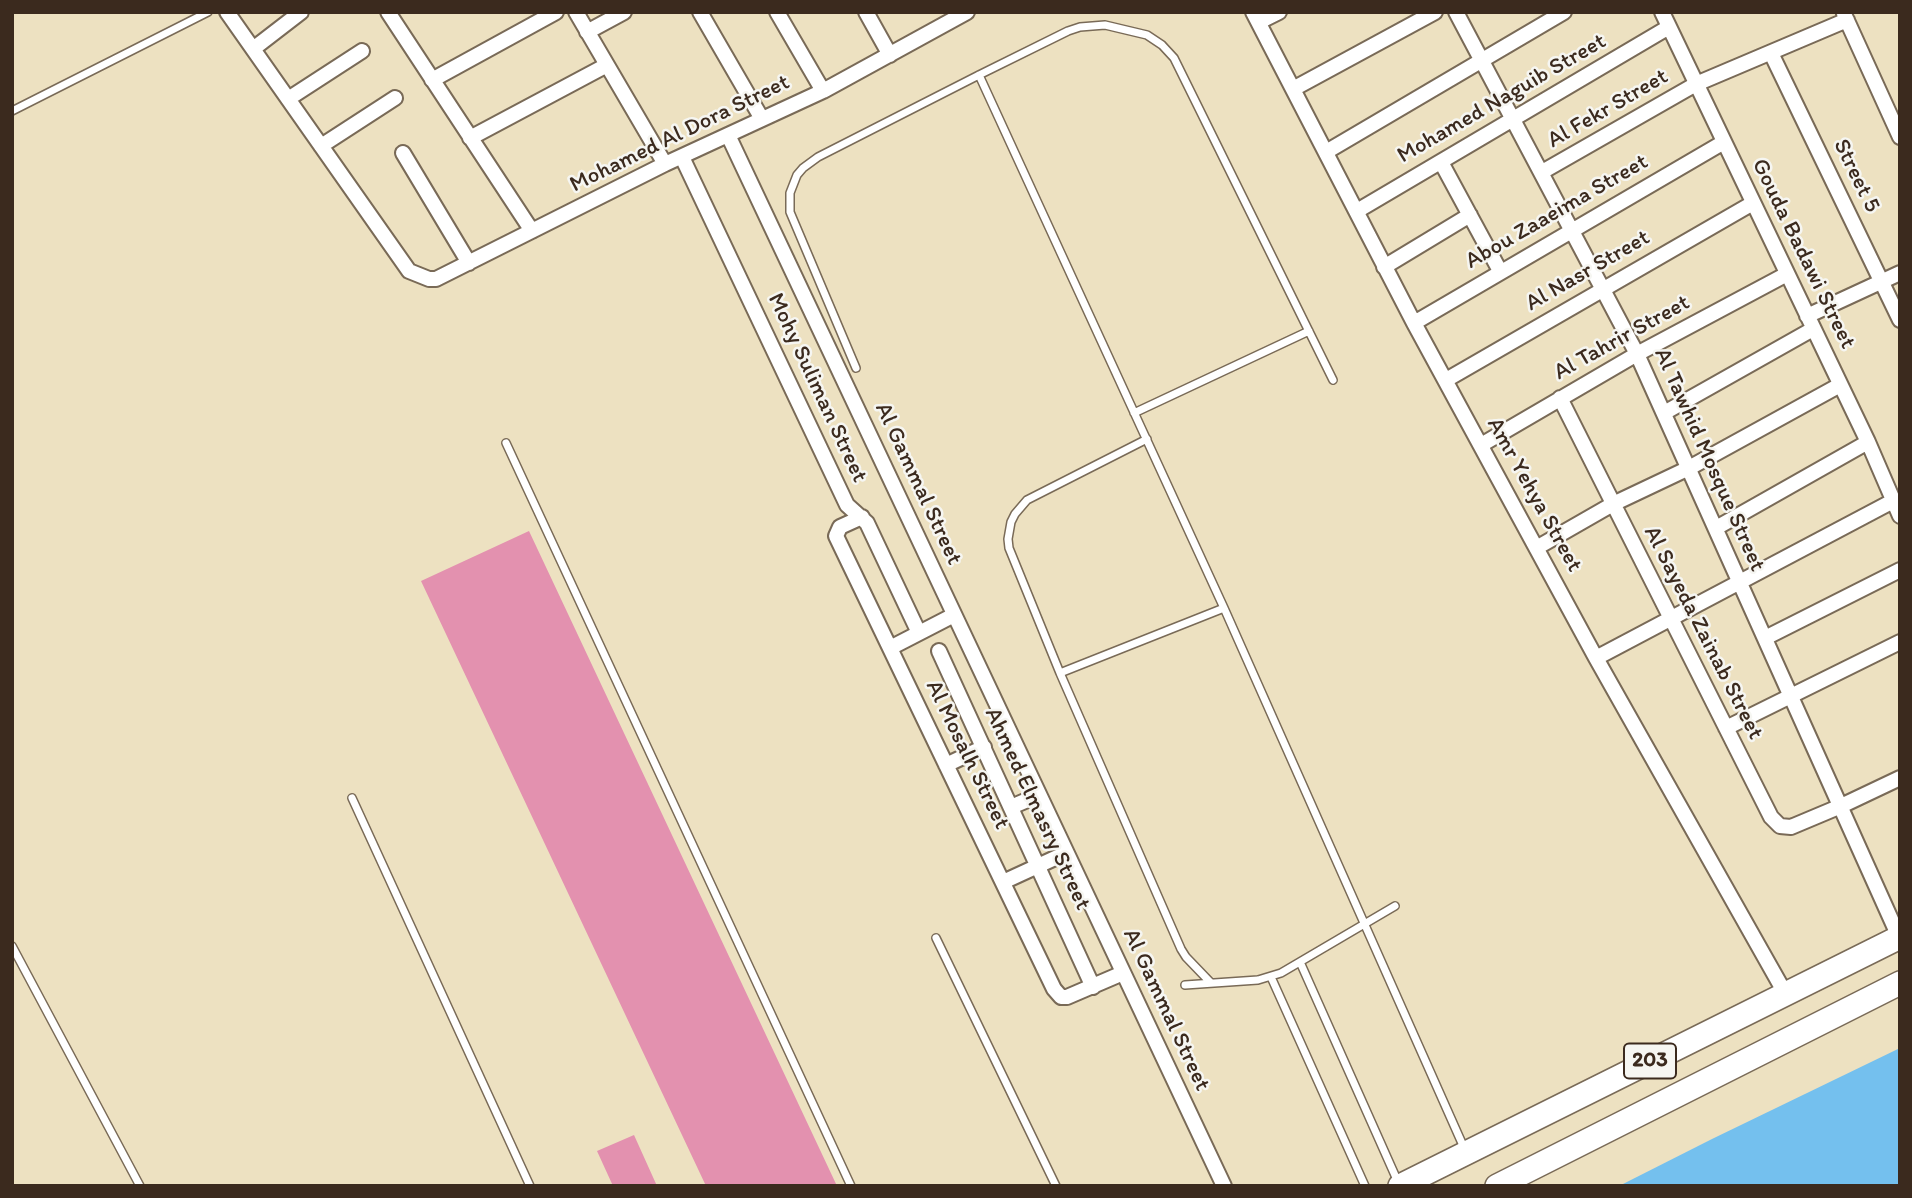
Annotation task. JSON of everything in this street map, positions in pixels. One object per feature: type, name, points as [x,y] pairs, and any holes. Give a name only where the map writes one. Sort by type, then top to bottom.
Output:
[{"type":"main road","name":"203","points":[[1400,1186],[1900,937]]},
{"type":"main road","name":"203","points":[[1497,1186],[1900,983]]},
{"type":"street","points":[[227,12],[321,146],[395,98]]},
{"type":"street","points":[[253,49],[300,12]]},
{"type":"street","points":[[388,12],[532,231]]},
{"type":"street","points":[[432,80],[556,12]]},
{"type":"street","points":[[576,12],[665,164]]},
{"type":"street","points":[[587,32],[624,12]]},
{"type":"street","points":[[701,12],[762,119]]},
{"type":"street","points":[[777,12],[823,91]]},
{"type":"street","points":[[866,12],[890,55]]},
{"type":"street","points":[[1256,17],[1279,12]]},
{"type":"street","points":[[1293,89],[1435,12]]},
{"type":"street","name":"Al Tawhid Mosque Street","points":[[1456,12],[1637,354],[1900,937]]},
{"type":"street","points":[[1326,152],[1564,12]]},
{"type":"street","name":"Gouda Badawi Street","points":[[1662,12],[1868,442],[1900,516]]},
{"type":"street","name":"Mohamed Al Dora Street","points":[[321,146],[409,271],[422,278],[436,279],[665,164],[823,91],[960,14]]},
{"type":"street","points":[[1845,16],[1900,136]]},
{"type":"street","name":"Al Fekr Street","points":[[1542,172],[1696,85],[1771,53],[1845,16]]},
{"type":"street","name":"Amr Yehya Street","points":[[1256,17],[1414,323],[1596,657],[1786,993]]},
{"type":"street","name":"Mohamed Naguib Street","points":[[1357,211],[1669,27]]},
{"type":"street","points":[[288,99],[362,51]]},
{"type":"street","name":"Street 5","points":[[1771,53],[1900,320]]},
{"type":"street","points":[[470,138],[607,65]]},
{"type":"street","name":"Al Gammal Street","points":[[728,135],[1224,1186]]},
{"type":"street","name":"Abou Zaaeima Street","points":[[1414,323],[1724,142]]},
{"type":"street","points":[[403,153],[469,263]]},
{"type":"street","name":"Mohy Suliman Street","points":[[682,157],[847,505],[862,517],[870,529],[919,633]]},
{"type":"street","points":[[1441,162],[1500,271]]},
{"type":"street","name":"Al Nasr Street","points":[[1446,380],[1753,203]]},
{"type":"street","points":[[1384,267],[1470,215]]},
{"type":"street","points":[[1664,413],[1810,323],[1900,273]]},
{"type":"street","name":"Al Tahrir Street","points":[[1481,445],[1637,354],[1787,274]]},
{"type":"street","points":[[1538,547],[1613,504],[1689,468],[1840,385]]},
{"type":"street","name":"Al Sayeda Zainab Street","points":[[1560,398],[1771,817],[1780,826],[1791,827],[1841,806]]},
{"type":"street","points":[[1716,527],[1868,442]]},
{"type":"street","points":[[1596,657],[1893,500]]},
{"type":"street","name":"Al Mosalh Street","points":[[862,517],[840,527],[836,536],[1057,994],[1067,997],[1093,987]]},
{"type":"street","points":[[1765,638],[1900,569]]},
{"type":"street","points":[[890,648],[954,615]]},
{"type":"street","points":[[1726,728],[1900,642]]},
{"type":"street","name":"Ahmed Elmasry Street","points":[[939,651],[1093,987]]},
{"type":"street","points":[[946,765],[984,747]]},
{"type":"street","points":[[1841,806],[1900,778]]},
{"type":"street","points":[[1012,807],[1039,795]]},
{"type":"street","points":[[1003,882],[1066,853]]},
{"type":"street","points":[[1093,987],[1123,973]]},
{"type":"lane","points":[[12,111],[208,12]]},
{"type":"lane","points":[[856,368],[790,212],[792,184],[803,168],[818,157],[1068,31],[1105,25],[1147,35],[1162,45],[1174,58],[1333,380]]},
{"type":"lane","points":[[979,75],[1224,608],[1466,1154]]},
{"type":"lane","points":[[1134,413],[1309,331]]},
{"type":"lane","points":[[1147,439],[1027,500],[1020,506],[1011,522],[1009,548],[1060,673],[1181,949],[1211,983]]},
{"type":"lane","points":[[506,443],[851,1186]]},
{"type":"lane","points":[[1060,673],[1224,608]]},
{"type":"lane","points":[[352,798],[530,1186]]},
{"type":"lane","points":[[1185,985],[1271,977],[1395,906]]},
{"type":"lane","points":[[936,938],[1056,1186]]},
{"type":"lane","points":[[12,946],[139,1186]]},
{"type":"lane","points":[[1300,962],[1400,1186]]},
{"type":"lane","points":[[1271,977],[1365,1186]]},
{"type":"water","points":[[1900,1048],[1900,1186],[1619,1186],[1712,1139]]},
{"type":"building","points":[[529,531],[837,1186],[706,1186],[421,581]]},
{"type":"building","points":[[634,1135],[657,1186],[613,1186],[597,1151]]}]
